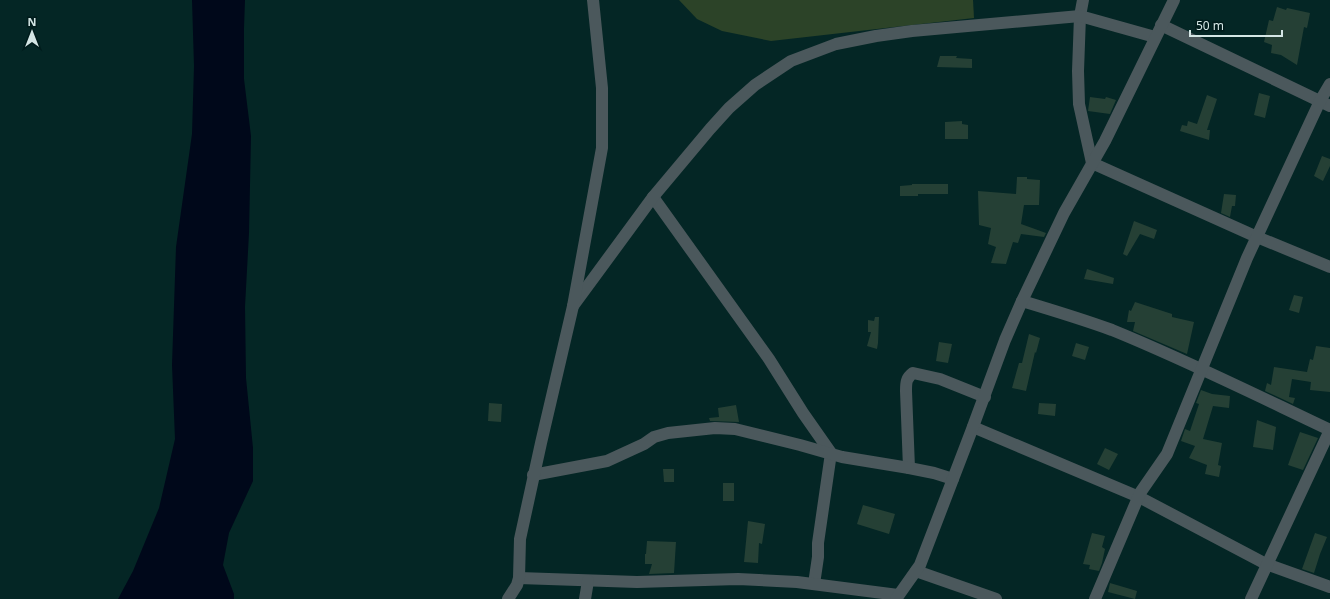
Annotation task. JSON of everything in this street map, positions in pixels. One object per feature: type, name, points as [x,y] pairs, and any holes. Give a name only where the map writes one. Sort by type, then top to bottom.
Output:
[{"type":"street","points":[[508,599],[517,585],[519,578],[520,539],[533,475],[573,306],[602,148],[602,88],[593,0]]},
{"type":"street","points":[[1083,0],[1080,16],[1078,71],[1079,104],[1092,163]]},
{"type":"street","points":[[519,578],[637,582],[738,579],[797,582],[897,597],[920,565],[1005,340],[1022,301],[1064,214],[1105,141],[1155,36],[1174,0]]},
{"type":"street","points":[[573,306],[653,198],[710,128],[755,85],[790,61],[836,44],[876,36],[912,31],[1080,16],[1155,36]]},
{"type":"street","points":[[1161,25],[1325,103]]},
{"type":"street","points":[[1095,599],[1139,497],[1144,487],[1167,454],[1257,237],[1325,103],[1330,84]]},
{"type":"street","points":[[1092,163],[1257,237],[1330,267]]},
{"type":"street","points":[[653,198],[769,359],[830,454],[814,584]]},
{"type":"street","points":[[1022,301],[1065,313],[1112,330],[1330,430],[1266,564],[1251,599]]},
{"type":"street","points":[[909,468],[906,391],[908,376],[913,373],[940,380],[984,396]]},
{"type":"street","points":[[973,427],[1139,497],[1266,564],[1330,587]]},
{"type":"street","points":[[533,475],[607,461],[644,444],[654,437],[668,433],[715,428],[735,429],[842,457],[909,468],[934,473],[953,479]]},
{"type":"street","points":[[916,571],[996,599]]},
{"type":"street","points":[[585,599],[588,581]]},
{"type":"green space","points":[[679,0],[973,0],[974,18],[771,41],[722,31],[697,19]]},
{"type":"water","points":[[192,0],[245,0],[244,79],[251,136],[249,233],[245,307],[246,378],[253,448],[253,481],[229,533],[223,565],[234,594],[234,599],[118,599],[133,571],[159,508],[175,439],[172,365],[176,247],[192,134],[194,66]]},
{"type":"building","points":[[1277,7],[1286,10],[1287,8],[1310,13],[1307,28],[1304,27],[1297,65],[1281,55],[1271,53],[1272,45],[1264,42],[1269,20],[1273,21]]},
{"type":"building","points":[[940,56],[957,56],[956,58],[972,59],[972,68],[937,67]]},
{"type":"building","points":[[1259,93],[1270,96],[1265,118],[1254,115]]},
{"type":"building","points":[[1207,95],[1217,99],[1207,130],[1210,130],[1209,140],[1180,131],[1182,125],[1187,126],[1188,121],[1197,124]]},
{"type":"building","points":[[1090,97],[1105,99],[1106,97],[1116,100],[1110,114],[1088,111]]},
{"type":"building","points":[[962,121],[962,124],[968,125],[968,139],[945,139],[945,122]]},
{"type":"building","points":[[1322,156],[1330,159],[1330,166],[1323,181],[1314,176]]},
{"type":"building","points":[[1017,177],[1027,177],[1027,179],[1040,180],[1039,205],[1024,205],[1021,224],[1046,233],[1044,237],[1021,234],[1018,243],[1013,242],[1006,264],[991,263],[996,247],[988,244],[991,228],[979,225],[978,191],[1016,194]]},
{"type":"building","points":[[912,184],[948,184],[948,194],[918,194],[918,196],[900,196],[900,186]]},
{"type":"building","points":[[1224,194],[1236,195],[1235,206],[1232,206],[1230,217],[1221,213]]},
{"type":"building","points":[[1134,221],[1157,230],[1154,239],[1140,234],[1127,256],[1123,254]]},
{"type":"building","points":[[1087,269],[1114,278],[1113,284],[1084,279]]},
{"type":"building","points":[[1294,295],[1303,297],[1299,313],[1289,310]]},
{"type":"building","points":[[1135,302],[1172,314],[1172,317],[1194,322],[1187,354],[1133,331],[1135,322],[1127,322],[1129,310],[1131,311]]},
{"type":"building","points":[[875,317],[879,317],[877,349],[867,346],[871,332],[868,332],[868,320],[874,321]]},
{"type":"building","points":[[1029,334],[1040,338],[1036,353],[1035,352],[1026,391],[1012,388],[1019,363],[1022,363]]},
{"type":"building","points":[[939,342],[952,344],[948,363],[936,361]]},
{"type":"building","points":[[1076,343],[1089,347],[1085,360],[1072,356]]},
{"type":"building","points":[[1316,346],[1330,348],[1330,392],[1310,390],[1311,382],[1292,379],[1289,397],[1295,398],[1293,404],[1265,391],[1267,383],[1271,385],[1274,367],[1307,372],[1310,359],[1313,360]]},
{"type":"building","points":[[1201,390],[1212,394],[1230,396],[1229,408],[1213,406],[1203,439],[1222,443],[1218,465],[1221,466],[1219,477],[1205,474],[1207,465],[1189,458],[1195,446],[1181,441],[1185,429],[1190,431],[1199,404],[1196,403]]},
{"type":"building","points":[[489,403],[502,404],[501,422],[488,421]]},
{"type":"building","points":[[1039,403],[1056,404],[1055,416],[1038,414]]},
{"type":"building","points":[[736,405],[739,422],[710,421],[709,418],[719,417],[718,408]]},
{"type":"building","points":[[1257,420],[1276,427],[1273,450],[1253,447]]},
{"type":"building","points":[[1300,432],[1318,438],[1303,470],[1288,465]]},
{"type":"building","points":[[1105,448],[1118,454],[1109,470],[1097,464]]},
{"type":"building","points":[[663,469],[674,469],[674,482],[664,482]]},
{"type":"building","points":[[723,483],[734,483],[734,501],[723,501]]},
{"type":"building","points":[[863,505],[895,514],[889,534],[857,524]]},
{"type":"building","points":[[748,521],[765,524],[762,544],[759,543],[758,563],[744,562]]},
{"type":"building","points":[[1092,533],[1105,536],[1102,547],[1105,549],[1099,571],[1089,569],[1090,565],[1083,564]]},
{"type":"building","points":[[1315,533],[1327,537],[1314,573],[1302,569]]},
{"type":"building","points":[[647,541],[676,542],[674,573],[649,574],[652,564],[645,564]]},
{"type":"building","points":[[1110,583],[1137,591],[1135,599],[1108,592]]}]
